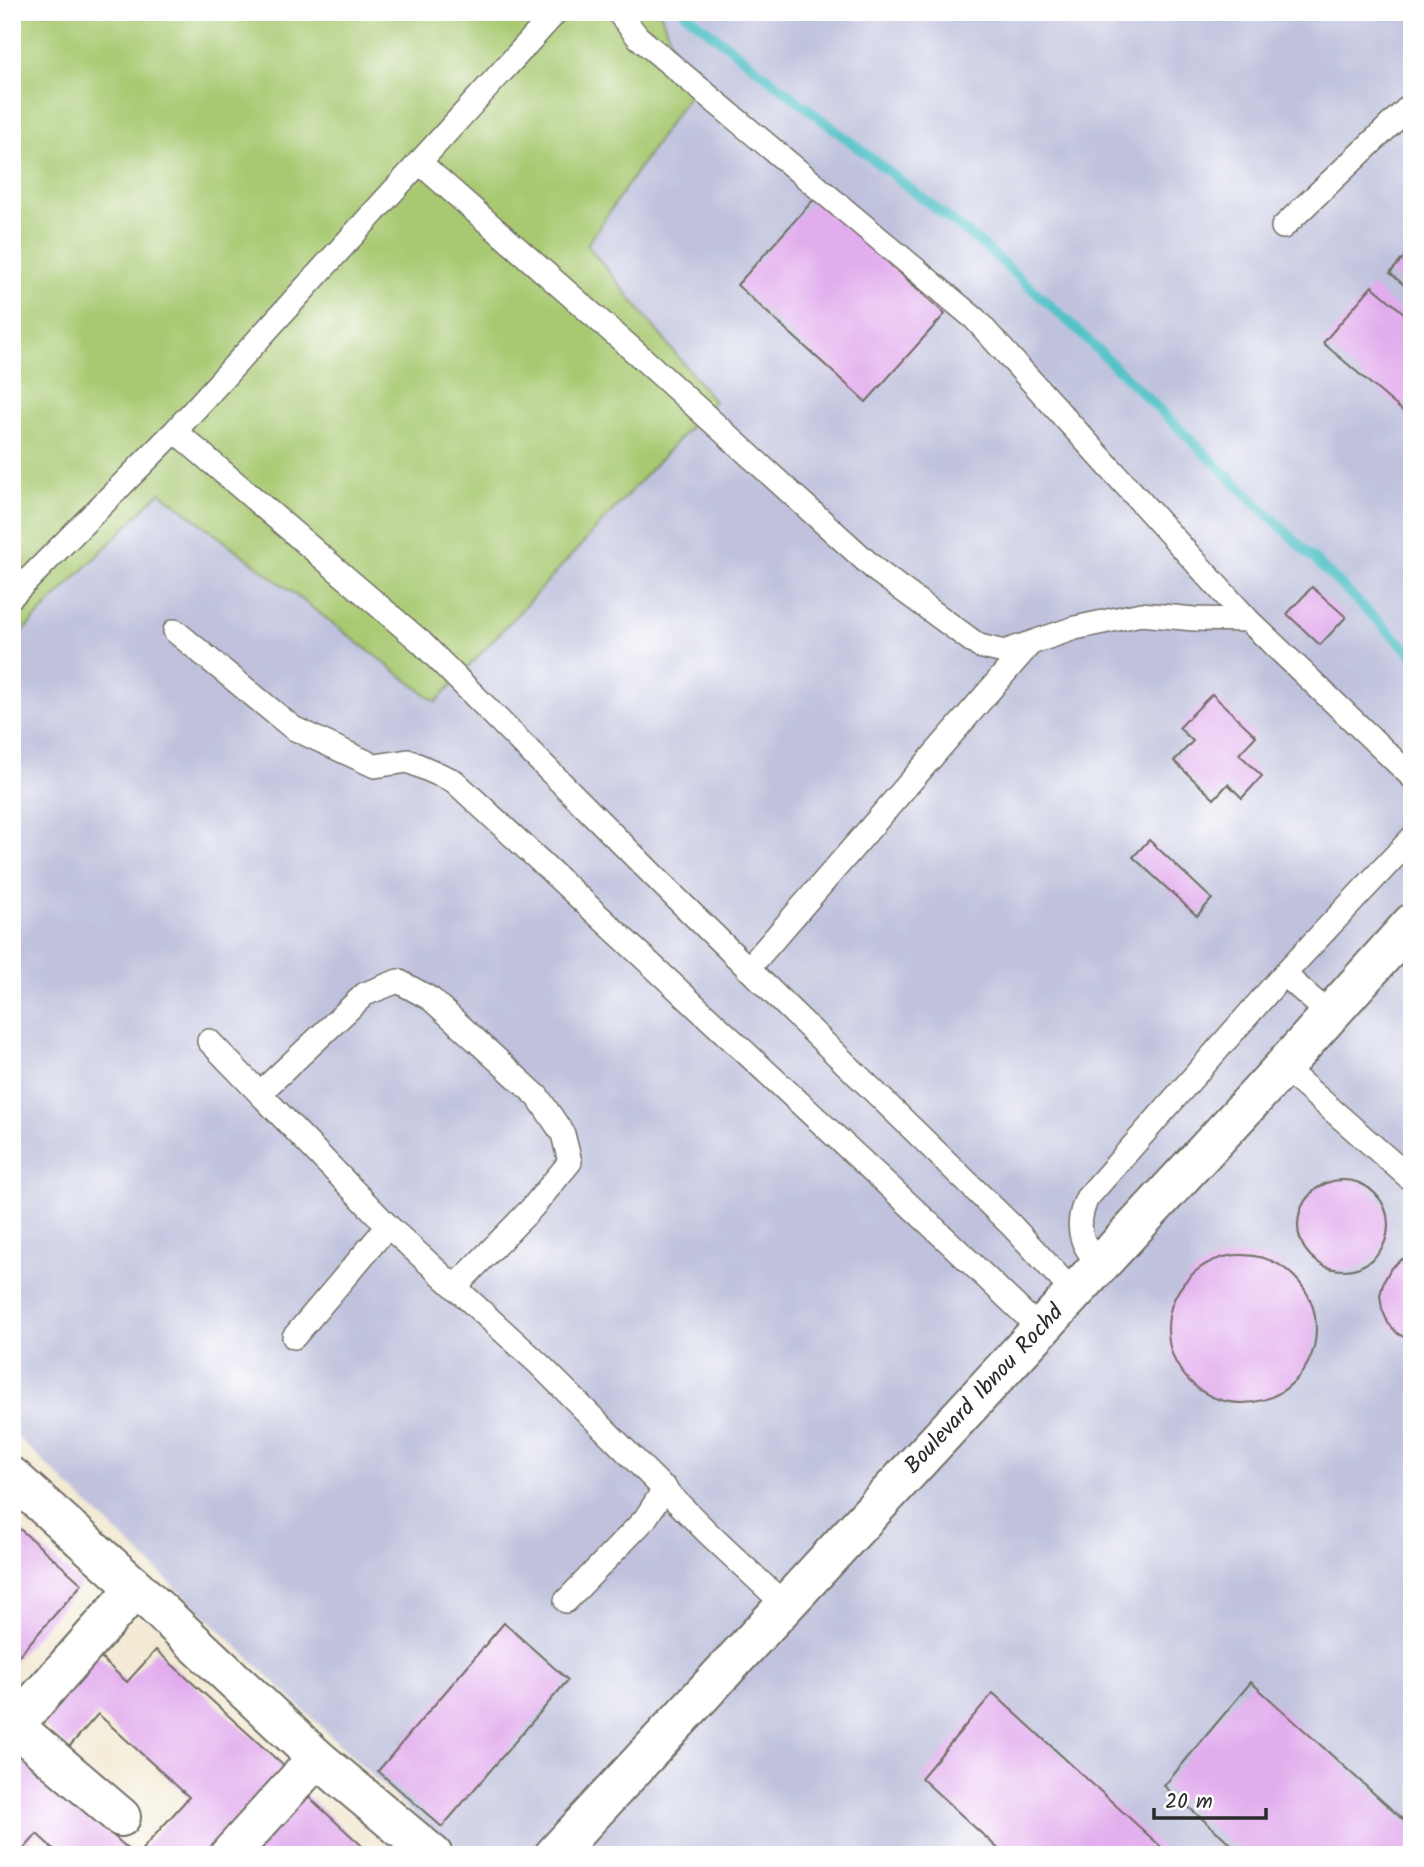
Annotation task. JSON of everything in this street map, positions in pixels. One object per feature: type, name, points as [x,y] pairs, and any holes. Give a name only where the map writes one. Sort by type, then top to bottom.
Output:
[{"type":"street","name":"Boulevard Ibnou Rochd","points":[[554,1855],[1283,1067],[1412,923]]},
{"type":"street","points":[[12,1477],[136,1588],[317,1758],[433,1855]]},
{"type":"street","points":[[121,1817],[13,1726],[136,1588]]},
{"type":"street","points":[[229,1855],[317,1758]]},
{"type":"lane","points":[[12,596],[175,431],[556,12]]},
{"type":"lane","points":[[618,12],[638,37],[975,319],[1248,620],[1412,777]]},
{"type":"lane","points":[[1283,227],[1412,104]]},
{"type":"lane","points":[[419,162],[641,357],[877,571],[979,646],[1004,652],[1076,628],[1141,614],[1194,620],[1248,620]]},
{"type":"lane","points":[[175,431],[421,642],[748,969],[1012,1226],[1074,1293]]},
{"type":"lane","points":[[175,631],[293,728],[375,766],[408,761],[454,780],[1040,1329]]},
{"type":"lane","points":[[748,969],[1029,645]]},
{"type":"lane","points":[[1100,1264],[1091,1255],[1080,1233],[1079,1220],[1087,1198],[1284,974],[1412,838]]},
{"type":"lane","points":[[1284,974],[1330,1014]]},
{"type":"lane","points":[[260,1093],[365,994],[398,981],[431,999],[538,1097],[563,1134],[570,1162],[531,1208],[456,1286]]},
{"type":"lane","points":[[209,1041],[388,1226],[456,1286],[786,1606]]},
{"type":"lane","points":[[1283,1067],[1412,1180]]},
{"type":"lane","points":[[294,1337],[388,1226]]},
{"type":"lane","points":[[566,1601],[645,1519],[665,1488]]},
{"type":"shaded area","points":[[12,12],[1412,12],[1412,1855],[456,1855],[12,1432]]},
{"type":"green space","points":[[12,12],[660,12],[690,93],[587,245],[714,401],[436,702],[160,492],[12,642]]},
{"type":"building","points":[[816,197],[945,314],[866,402],[737,285]]},
{"type":"building","points":[[1412,248],[1412,292],[1390,273]]},
{"type":"building","points":[[1372,286],[1412,320],[1412,419],[1323,343]]},
{"type":"building","points":[[1312,587],[1346,617],[1320,645],[1287,614]]},
{"type":"building","points":[[1212,694],[1256,736],[1239,754],[1262,776],[1242,798],[1228,784],[1214,799],[1174,761],[1193,741],[1179,728]]},
{"type":"building","points":[[1149,840],[1212,899],[1197,916],[1133,857]]},
{"type":"building","points":[[1343,1180],[1360,1184],[1375,1193],[1384,1208],[1388,1225],[1384,1242],[1375,1257],[1360,1266],[1343,1270],[1326,1266],[1311,1257],[1302,1242],[1298,1225],[1302,1208],[1311,1193],[1326,1184]]},
{"type":"building","points":[[1242,1255],[1270,1261],[1294,1277],[1310,1301],[1316,1329],[1310,1357],[1294,1381],[1270,1397],[1242,1403],[1214,1397],[1190,1381],[1174,1357],[1168,1329],[1174,1301],[1190,1277],[1214,1261]]},
{"type":"building","points":[[1412,1255],[1412,1341],[1398,1334],[1388,1323],[1380,1295],[1391,1268]]},
{"type":"building","points":[[12,1522],[82,1584],[12,1663]]},
{"type":"building","points":[[504,1623],[568,1680],[442,1827],[378,1771]]},
{"type":"building","points":[[92,1650],[127,1682],[156,1650],[284,1766],[204,1855],[137,1855],[189,1797],[98,1714],[68,1748],[33,1715]]},
{"type":"building","points":[[1251,1682],[1412,1828],[1412,1855],[1244,1855],[1164,1786]]},
{"type":"building","points":[[993,1693],[1170,1855],[1005,1855],[921,1778]]},
{"type":"building","points":[[12,1744],[135,1855],[60,1855],[37,1834],[19,1855],[12,1855]]},
{"type":"building","points":[[300,1789],[372,1855],[240,1855]]},
{"type":"waterway","points":[[684,12],[984,246],[1071,324],[1412,654]]}]
